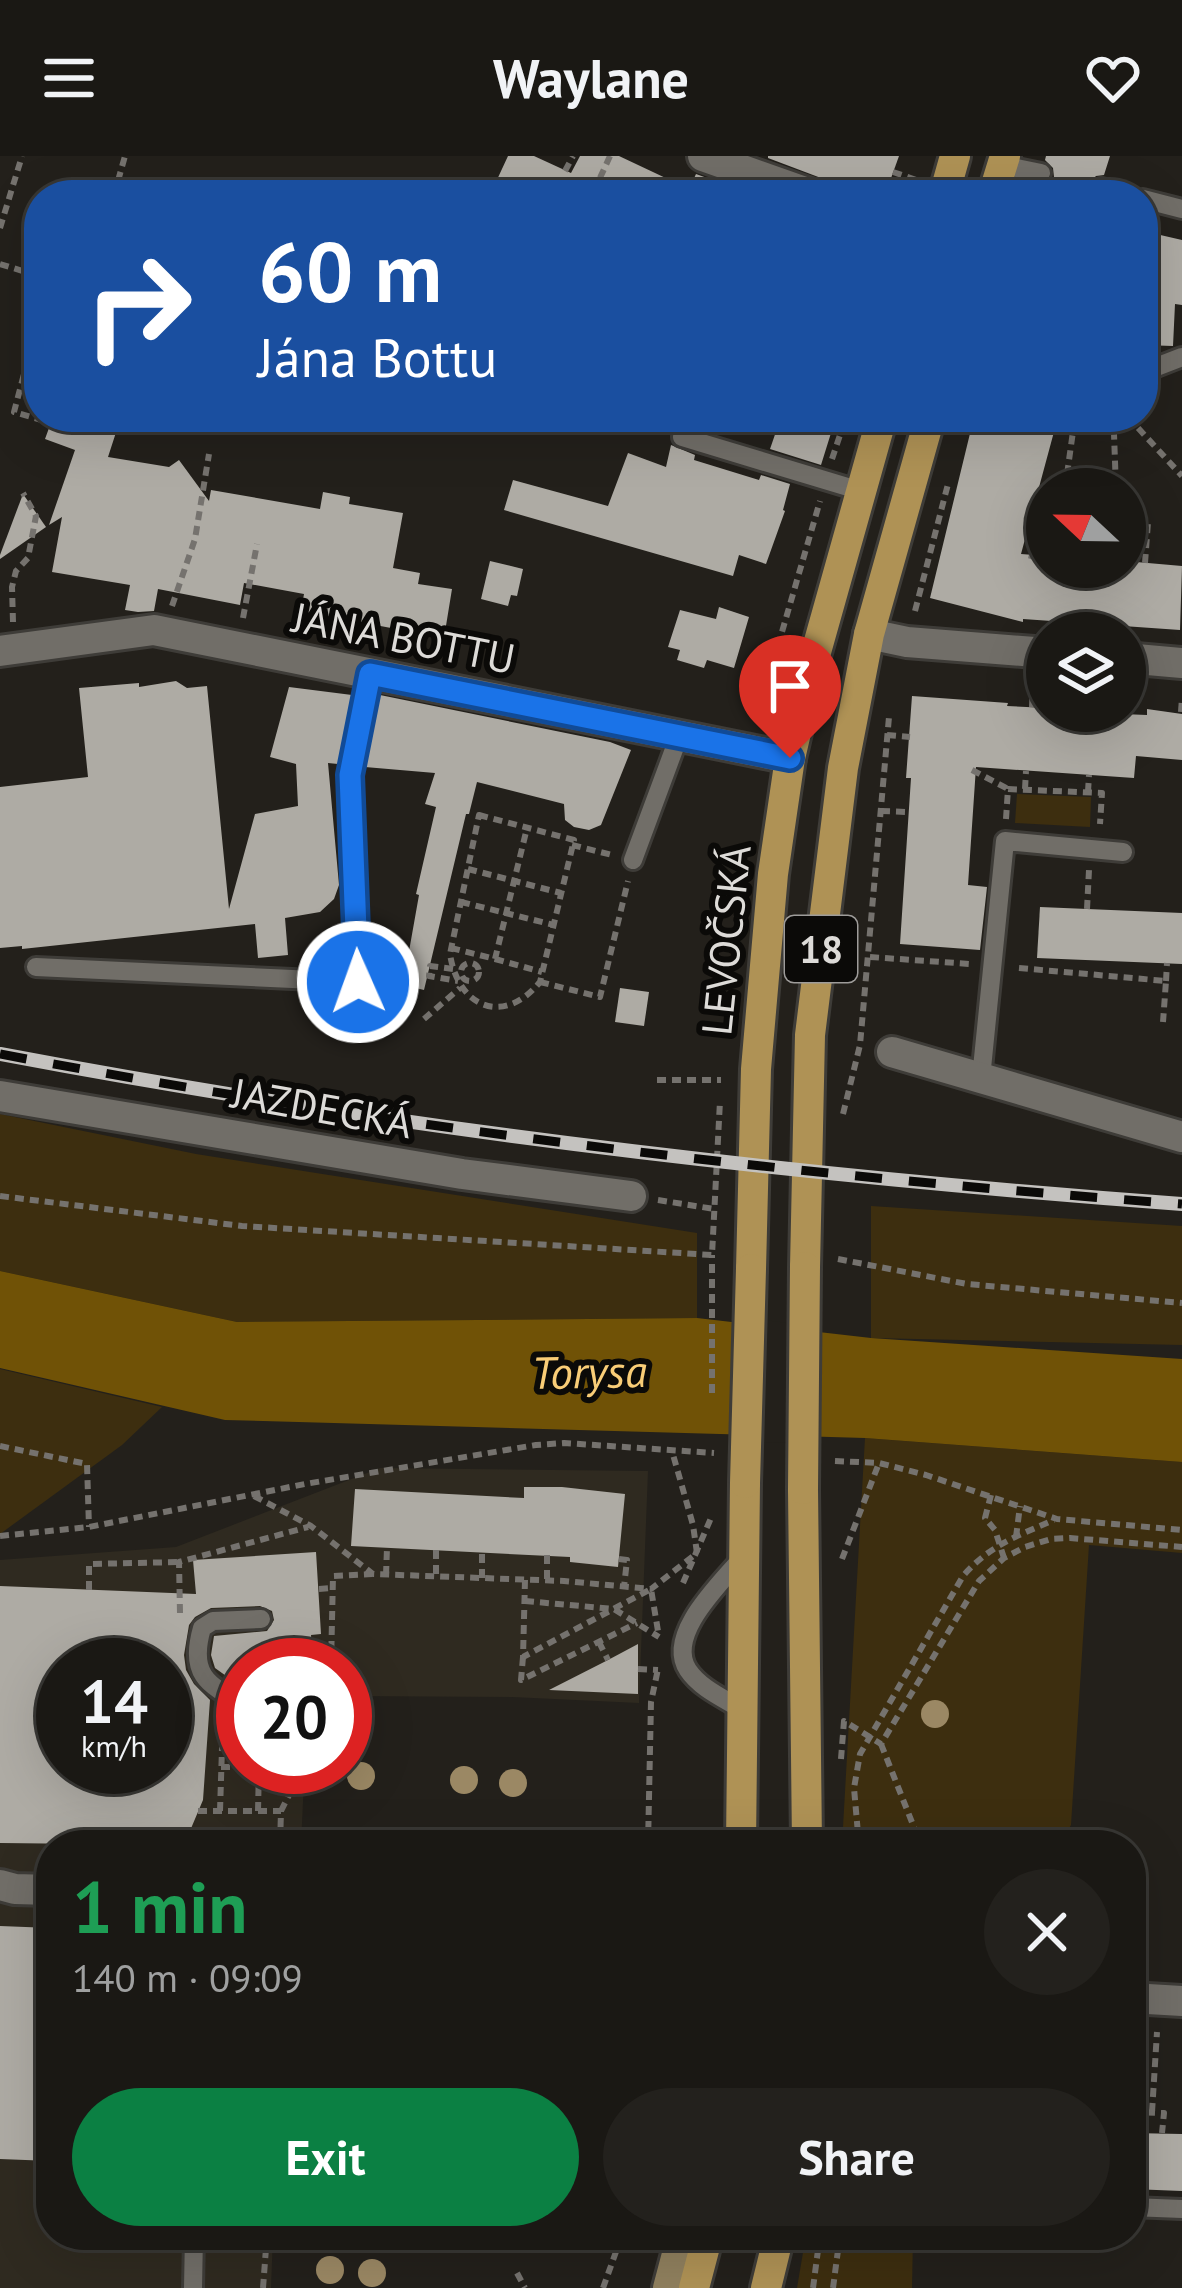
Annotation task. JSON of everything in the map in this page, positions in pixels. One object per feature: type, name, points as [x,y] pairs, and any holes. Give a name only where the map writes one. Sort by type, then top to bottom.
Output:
[{"type":"main road","points":[[936,180],[955,156]]},
{"type":"main road","name":"LEVOČSKÁ","points":[[745,1554],[755,1069],[773,874],[790,758],[809,677],[877,432]]},
{"type":"main road","name":"18","points":[[807,1830],[803,1489],[818,1262],[810,1035],[843,768],[869,634],[926,432]]},
{"type":"main road","name":"18","points":[[741,1830],[745,1554]]},
{"type":"main road","points":[[694,2288],[704,2250]]},
{"type":"main road","points":[[766,2288],[775,2250]]},
{"type":"street","points":[[703,156],[771,180]]},
{"type":"street","name":"JÁNA BOTTU","points":[[6,650],[154,630],[790,758]]},
{"type":"street","points":[[869,634],[1026,663]]},
{"type":"street","points":[[1146,660],[1182,663]]},
{"type":"street","points":[[892,1052],[1182,1137]]},
{"type":"street","name":"JAZDECKÁ","points":[[0,1096],[462,1174],[631,1196]]},
{"type":"street","points":[[0,1885],[36,1890]]},
{"type":"street","points":[[668,2288],[678,2250]]},
{"type":"lane","points":[[1004,160],[1041,173]]},
{"type":"lane","points":[[682,437],[861,490]]},
{"type":"lane","points":[[36,967],[358,982],[350,775],[370,674]]},
{"type":"lane","points":[[633,860],[679,736]]},
{"type":"lane","points":[[981,1078],[1005,841],[1124,852]]},
{"type":"lane","points":[[741,1709],[693,1676],[684,1665],[683,1648],[694,1616],[745,1554]]},
{"type":"lane","points":[[216,1690],[199,1667],[197,1644],[202,1628],[213,1621],[261,1618]]},
{"type":"lane","points":[[1146,2208],[1182,2209]]},
{"type":"lane","points":[[193,2288],[194,2250]]},
{"type":"path","points":[[0,228],[22,156]]},
{"type":"path","points":[[566,171],[573,156]]},
{"type":"path","points":[[893,172],[912,180]]},
{"type":"path","points":[[24,374],[14,412],[24,415]]},
{"type":"path","points":[[1068,468],[1073,432]]},
{"type":"path","points":[[1114,432],[1115,468]]},
{"type":"path","points":[[1142,432],[1182,476]]},
{"type":"path","points":[[168,615],[195,539],[209,454]]},
{"type":"path","points":[[907,642],[949,479]]},
{"type":"path","points":[[6,650],[12,587],[16,571],[28,558],[36,515],[23,493]]},
{"type":"path","points":[[1146,549],[1148,522]]},
{"type":"path","points":[[241,627],[257,544]]},
{"type":"path","points":[[1181,712],[1182,698]]},
{"type":"path","points":[[842,1129],[860,1046],[890,699]]},
{"type":"path","points":[[887,735],[910,736]]},
{"type":"path","points":[[972,770],[1008,788],[1102,793],[1087,909]]},
{"type":"path","points":[[1024,789],[1026,771]]},
{"type":"path","points":[[1088,792],[1089,775]]},
{"type":"path","points":[[1005,841],[1008,788]]},
{"type":"path","points":[[881,811],[908,812]]},
{"type":"path","points":[[479,815],[574,840],[572,845],[540,982],[529,996],[510,1006],[492,1008],[474,1000],[453,969],[452,948],[479,815]]},
{"type":"path","points":[[495,959],[527,827]]},
{"type":"path","points":[[540,982],[600,997],[633,860],[572,845]]},
{"type":"path","points":[[468,869],[561,893]]},
{"type":"path","points":[[461,902],[554,925]]},
{"type":"path","points":[[919,961],[920,946]]},
{"type":"path","points":[[939,962],[940,947]]},
{"type":"path","points":[[452,948],[475,959],[495,959],[542,972]]},
{"type":"path","points":[[868,957],[1166,980]]},
{"type":"path","points":[[424,1019],[469,980],[462,969],[475,959]]},
{"type":"path","points":[[1089,961],[1089,974]]},
{"type":"path","points":[[1163,1022],[1167,963]]},
{"type":"path","points":[[453,969],[430,966],[429,976],[461,987]]},
{"type":"path","points":[[657,1080],[722,1079]]},
{"type":"path","points":[[0,1196],[242,1226],[712,1255],[712,1409]]},
{"type":"path","points":[[631,1196],[714,1209]]},
{"type":"path","points":[[818,1262],[967,1284],[1182,1303]]},
{"type":"path","points":[[0,1535],[89,1528],[536,1444],[718,1454]]},
{"type":"path","points":[[0,1446],[87,1463],[89,1528]]},
{"type":"path","points":[[523,1658],[651,1589],[697,1552],[672,1451]]},
{"type":"path","points":[[833,1460],[879,1463],[1057,1519],[1182,1530]]},
{"type":"path","points":[[842,1559],[879,1463]]},
{"type":"path","points":[[251,1495],[311,1526],[374,1574]]},
{"type":"path","points":[[991,1495],[985,1518],[995,1530],[1004,1558]]},
{"type":"path","points":[[1016,1537],[1020,1506]]},
{"type":"path","points":[[858,1830],[854,1788],[860,1754],[963,1576],[999,1544],[1057,1519]]},
{"type":"path","points":[[881,1744],[979,1581],[1004,1558],[1024,1546],[1051,1539],[1182,1547]]},
{"type":"path","points":[[386,1575],[387,1548]]},
{"type":"path","points":[[436,1550],[436,1576]]},
{"type":"path","points":[[482,1552],[482,1578]]},
{"type":"path","points":[[547,1553],[547,1580]]},
{"type":"path","points":[[619,1559],[627,1561],[624,1586]]},
{"type":"path","points":[[89,1590],[89,1564],[179,1562]]},
{"type":"path","points":[[332,1638],[333,1576],[547,1580],[651,1589]]},
{"type":"path","points":[[525,1580],[521,1680],[637,1623]]},
{"type":"path","points":[[319,1589],[333,1588]]},
{"type":"path","points":[[525,1601],[614,1609],[659,1637],[651,1589]]},
{"type":"path","points":[[321,1625],[332,1625]]},
{"type":"path","points":[[599,1642],[608,1660]]},
{"type":"path","points":[[638,1669],[658,1670]]},
{"type":"path","points":[[648,1830],[652,1702]]},
{"type":"path","points":[[840,1762],[844,1721],[881,1744],[915,1830]]},
{"type":"path","points":[[257,1811],[258,1794]]},
{"type":"path","points":[[280,1830],[281,1811],[290,1794]]},
{"type":"path","points":[[198,1811],[281,1811]]},
{"type":"path","points":[[1152,2112],[1157,1999]]},
{"type":"path","points":[[1146,2112],[1163,2113],[1162,2133]]},
{"type":"path","points":[[263,2288],[266,2250]]},
{"type":"path","points":[[603,2288],[617,2250]]},
{"type":"path","points":[[813,2288],[818,2250]]},
{"type":"path","points":[[833,2288],[838,2250]]},
{"type":"path","points":[[517,2273],[525,2288]]},
{"type":"shaded area","points":[[1017,794],[1091,797],[1090,827],[1015,823]]},
{"type":"shaded area","points":[[0,1114],[196,1154],[697,1233],[697,1318],[237,1322],[0,1271]]},
{"type":"shaded area","points":[[871,1206],[1182,1226],[1182,1345],[871,1338]]},
{"type":"shaded area","points":[[0,1369],[162,1407],[122,1445],[0,1534]]},
{"type":"shaded area","points":[[865,1438],[1182,1462],[1182,1553],[1089,1545],[1068,1830],[843,1830]]},
{"type":"shaded area","points":[[380,1468],[648,1471],[639,1703],[372,1696],[372,1638],[216,1638],[216,1794],[303,1794],[302,1830],[36,1830],[36,2250],[272,2250],[271,2288],[0,2288],[0,1560],[176,1547]]},
{"type":"shaded area","points":[[803,2250],[913,2250],[912,2288],[797,2288]]},
{"type":"water","name":"Torysa","points":[[0,1271],[237,1322],[697,1318],[871,1338],[1182,1359],[1182,1462],[865,1438],[225,1420],[0,1368]]},
{"type":"pier","points":[[748,1318],[804,1325],[804,1443],[742,1442]]},
{"type":"building","points":[[508,156],[534,156],[571,173],[580,156],[619,156],[670,180],[497,180]]},
{"type":"building","points":[[899,156],[890,180],[826,180],[768,158]]},
{"type":"building","points":[[1046,156],[1110,156],[1104,175],[1092,180],[1051,180],[1053,168]]},
{"type":"building","points":[[1158,234],[1182,240],[1182,305],[1175,304],[1173,346],[1158,346]]},
{"type":"building","points":[[48,432],[116,432],[108,457],[169,467],[179,460],[209,501],[211,490],[320,509],[323,492],[350,497],[349,504],[403,513],[393,568],[420,573],[418,584],[452,589],[444,638],[301,611],[304,594],[244,583],[240,605],[158,589],[154,611],[125,610],[130,585],[52,572],[62,517],[49,525],[75,450],[45,439]]},
{"type":"building","points":[[776,432],[831,432],[821,465],[770,449]]},
{"type":"building","points":[[970,432],[1054,432],[1044,468],[1026,468],[1026,535],[1021,554],[1026,554],[1026,588],[1146,588],[1146,563],[1182,566],[1180,630],[1146,628],[1146,612],[1026,612],[1023,622],[930,598]]},
{"type":"building","points":[[671,445],[695,455],[694,460],[759,480],[761,475],[790,484],[766,564],[739,555],[733,576],[504,510],[513,480],[608,506],[628,453],[666,467]]},
{"type":"building","points":[[23,494],[46,527],[0,559],[0,555]]},
{"type":"building","points":[[490,561],[523,569],[517,596],[511,595],[508,606],[481,599]]},
{"type":"building","points":[[719,607],[749,617],[734,668],[707,660],[704,668],[677,660],[680,650],[668,647],[680,610],[716,619]]},
{"type":"building","points":[[176,681],[187,688],[207,686],[229,909],[255,814],[298,806],[296,764],[270,757],[289,687],[352,695],[338,764],[328,763],[339,885],[334,899],[320,912],[285,918],[288,955],[258,958],[255,924],[0,948],[0,787],[88,777],[79,688]]},
{"type":"building","points":[[380,695],[631,750],[601,825],[589,830],[565,820],[564,804],[477,782],[424,990],[403,985],[416,894],[436,807],[425,804],[435,773],[365,767]]},
{"type":"building","points":[[912,696],[1026,707],[1026,732],[1146,732],[1147,709],[1182,714],[1182,760],[1136,756],[1134,778],[976,767],[968,885],[987,887],[980,950],[900,944],[911,778],[906,778]]},
{"type":"building","points":[[1040,907],[1182,913],[1182,964],[1037,958]]},
{"type":"building","points":[[620,988],[649,992],[644,1026],[615,1022]]},
{"type":"building","points":[[524,1487],[625,1494],[618,1567],[570,1562],[570,1557],[351,1546],[355,1489],[524,1498]]},
{"type":"building","points":[[316,1552],[321,1634],[311,1638],[216,1638],[216,1669],[211,1655],[214,1636],[267,1631],[274,1620],[272,1611],[260,1606],[211,1608],[195,1617],[187,1638],[36,1638],[36,1794],[192,1794],[192,1680],[210,1700],[203,1800],[190,1830],[36,1830],[36,1843],[0,1843],[0,1586],[196,1594],[193,1560]]},
{"type":"building","points":[[638,1644],[638,1694],[549,1690],[608,1660]]},
{"type":"building","points":[[0,1926],[36,1927],[36,2160],[0,2159]]},
{"type":"building","points":[[1146,2133],[1182,2134],[1182,2191],[1146,2190]]},
{"type":"railway","points":[[0,1054],[294,1105],[589,1146],[885,1179],[1182,1204]]},
{"type":"route","points":[[358,982],[350,775],[370,674],[790,758]]}]
